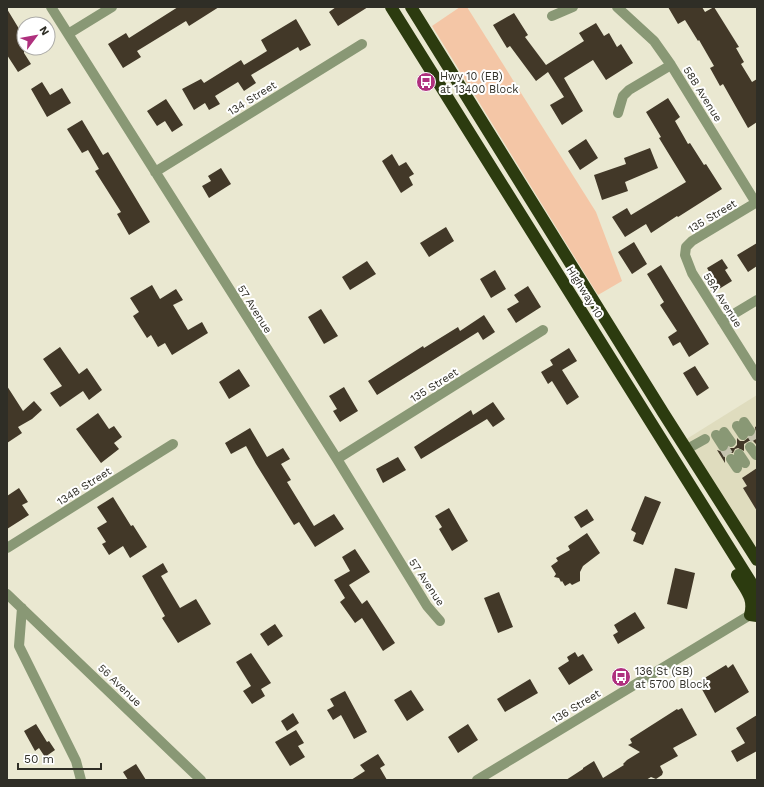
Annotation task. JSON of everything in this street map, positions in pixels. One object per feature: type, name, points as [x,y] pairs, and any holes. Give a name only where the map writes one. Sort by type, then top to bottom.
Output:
[{"type":"highway","name":"Highway 10","points":[[391,7],[757,592]]},
{"type":"highway","name":"Highway 10","points":[[411,7],[757,560]]},
{"type":"highway","points":[[674,459],[677,478],[751,598],[753,615]]},
{"type":"street","name":"57 Avenue","points":[[51,7],[336,459],[426,606],[440,621]]},
{"type":"street","points":[[68,34],[112,7]]},
{"type":"street","points":[[552,16],[573,7]]},
{"type":"street","name":"58B Avenue","points":[[617,7],[654,41],[671,65],[757,202]]},
{"type":"street","name":"134 Street","points":[[155,172],[362,44]]},
{"type":"street","points":[[618,113],[623,96],[629,90],[671,65]]},
{"type":"street","name":"135 Street","points":[[685,255],[686,247],[692,241],[757,202]]},
{"type":"street","name":"58A Avenue","points":[[685,255],[692,274],[757,376]]},
{"type":"street","points":[[722,321],[757,300]]},
{"type":"street","name":"135 Street","points":[[336,459],[543,330]]},
{"type":"street","points":[[720,433],[727,444]]},
{"type":"street","points":[[687,449],[705,439]]},
{"type":"street","name":"134B Street","points":[[7,548],[173,444]]},
{"type":"street","points":[[735,456],[741,465]]},
{"type":"street","name":"56 Avenue","points":[[7,594],[201,780]]},
{"type":"street","points":[[22,608],[19,646],[76,761],[81,780]]},
{"type":"street","name":"136 Street","points":[[477,780],[753,615]]},
{"type":"shaded area","points":[[460,7],[467,7],[596,212],[622,281],[598,295],[432,26]]},
{"type":"shaded area","points":[[757,395],[757,556],[685,440]]},
{"type":"building","points":[[178,7],[219,7],[189,26],[186,21],[137,51],[141,57],[123,68],[108,44],[126,33],[129,38]]},
{"type":"building","points":[[336,7],[368,7],[338,26],[329,12]]},
{"type":"building","points":[[668,7],[702,7],[705,12],[714,7],[739,47],[736,48],[744,62],[741,64],[752,82],[757,79],[757,122],[748,128],[723,84],[720,86],[710,68],[714,66],[699,40],[698,41],[685,20],[678,24]]},
{"type":"building","points":[[7,9],[16,24],[16,56],[26,56],[31,64],[18,72],[7,55]]},
{"type":"building","points":[[514,13],[528,35],[525,37],[546,65],[584,41],[579,33],[596,23],[604,36],[609,33],[617,47],[621,44],[633,63],[606,80],[593,60],[564,78],[583,111],[562,125],[550,105],[564,97],[548,72],[536,81],[510,46],[507,48],[493,25]]},
{"type":"building","points":[[296,19],[311,45],[300,51],[298,47],[251,75],[256,83],[244,91],[238,82],[215,96],[220,104],[209,110],[205,103],[194,110],[182,89],[201,79],[204,83],[241,60],[244,65],[267,51],[261,40]]},
{"type":"building","points":[[42,82],[50,95],[62,88],[71,103],[47,117],[31,89]]},
{"type":"building","points":[[668,98],[680,117],[675,121],[688,144],[690,143],[704,165],[706,164],[722,189],[651,233],[646,224],[625,237],[612,217],[627,208],[631,215],[686,182],[659,138],[661,137],[646,112]]},
{"type":"building","points":[[166,99],[183,125],[172,132],[165,121],[157,126],[147,111]]},
{"type":"building","points":[[82,120],[103,155],[108,152],[150,222],[129,235],[117,214],[121,212],[95,171],[99,169],[88,150],[82,153],[67,129]]},
{"type":"building","points":[[586,139],[598,158],[580,170],[568,151]]},
{"type":"building","points":[[650,148],[658,168],[625,182],[628,191],[602,200],[594,175],[626,164],[624,158]]},
{"type":"building","points":[[392,154],[399,166],[406,162],[414,174],[409,177],[413,185],[401,193],[382,161]]},
{"type":"building","points":[[221,168],[231,184],[209,198],[202,186],[211,181],[208,176]]},
{"type":"building","points":[[446,227],[454,241],[429,257],[420,243]]},
{"type":"building","points":[[634,242],[647,264],[632,274],[618,252]]},
{"type":"building","points":[[757,243],[757,266],[748,272],[737,255]]},
{"type":"building","points":[[722,259],[728,268],[725,270],[732,281],[719,289],[707,268]]},
{"type":"building","points":[[367,261],[376,274],[350,290],[342,277]]},
{"type":"building","points":[[661,265],[709,344],[689,357],[680,342],[673,346],[668,337],[677,331],[660,305],[664,302],[647,274]]},
{"type":"building","points":[[495,270],[506,289],[491,298],[480,279]]},
{"type":"building","points":[[152,285],[160,299],[176,289],[183,300],[173,305],[188,330],[202,322],[208,333],[172,355],[165,343],[158,347],[151,335],[147,338],[133,316],[139,312],[130,298]]},
{"type":"building","points":[[528,286],[541,307],[516,323],[507,309],[519,302],[514,295]]},
{"type":"building","points":[[321,309],[338,336],[324,344],[308,317]]},
{"type":"building","points":[[484,315],[495,332],[483,340],[478,332],[377,395],[368,381],[423,346],[424,348],[458,327],[460,331]]},
{"type":"building","points":[[60,347],[79,374],[87,368],[102,390],[89,400],[83,391],[60,407],[50,393],[62,386],[43,359]]},
{"type":"building","points":[[569,348],[577,361],[562,370],[579,397],[567,405],[552,381],[548,384],[541,372],[553,365],[550,360]]},
{"type":"building","points":[[695,366],[709,388],[697,396],[683,373]]},
{"type":"building","points":[[239,369],[250,386],[229,399],[219,382]]},
{"type":"building","points":[[7,386],[23,411],[34,401],[42,410],[32,419],[18,427],[22,433],[7,443]]},
{"type":"building","points":[[344,387],[358,411],[340,422],[333,411],[337,409],[329,396]]},
{"type":"building","points":[[493,402],[505,419],[493,427],[487,419],[421,459],[414,447],[471,410],[473,415]]},
{"type":"building","points":[[98,413],[109,429],[114,426],[122,437],[114,443],[119,449],[101,463],[76,429]]},
{"type":"building","points":[[757,426],[757,443],[756,444],[753,441],[749,441],[744,444],[744,451],[738,448],[735,449],[733,453],[728,453],[725,456],[725,463],[717,450],[726,452],[729,448],[734,448],[737,445],[737,438],[740,441],[744,441],[749,437],[753,437],[756,434],[755,427]]},
{"type":"building","points":[[250,428],[267,457],[283,448],[290,459],[281,464],[291,480],[287,482],[314,526],[334,514],[344,529],[315,547],[299,522],[294,525],[246,446],[231,454],[225,443]]},
{"type":"building","points":[[398,457],[406,470],[383,483],[376,469]]},
{"type":"building","points":[[757,468],[757,511],[743,488],[747,486],[742,478]]},
{"type":"building","points":[[19,488],[28,502],[22,505],[29,515],[7,529],[7,496]]},
{"type":"building","points":[[645,496],[661,502],[643,545],[633,541],[636,533],[631,530]]},
{"type":"building","points":[[113,497],[131,526],[133,525],[147,547],[130,558],[123,546],[109,555],[102,544],[106,542],[97,528],[107,522],[97,507]]},
{"type":"building","points":[[449,508],[468,541],[452,551],[439,529],[442,527],[435,516]]},
{"type":"building","points":[[587,509],[594,520],[581,528],[574,517]]},
{"type":"building","points":[[587,533],[600,553],[583,566],[580,572],[580,581],[572,585],[570,583],[565,586],[559,578],[554,577],[556,574],[551,566],[558,561],[556,558],[570,550],[568,546]]},
{"type":"building","points":[[355,549],[370,572],[349,585],[362,604],[367,600],[395,643],[383,651],[362,618],[355,623],[340,602],[345,598],[334,580],[350,571],[342,557]]},
{"type":"building","points":[[163,563],[168,572],[161,576],[180,608],[196,599],[211,624],[178,643],[162,618],[165,616],[142,576]]},
{"type":"building","points":[[675,568],[695,573],[687,609],[667,604]]},
{"type":"building","points":[[499,592],[513,627],[498,633],[484,598]]},
{"type":"building","points":[[635,612],[645,628],[618,644],[613,635],[618,632],[614,625]]},
{"type":"building","points":[[275,624],[283,636],[268,646],[260,634]]},
{"type":"building","points":[[575,652],[578,657],[583,654],[593,670],[569,685],[558,668],[569,661],[567,657]]},
{"type":"building","points":[[251,653],[271,683],[261,689],[265,696],[252,704],[243,691],[251,686],[236,662]]},
{"type":"building","points":[[733,664],[749,692],[715,713],[698,682],[726,665],[728,668]]},
{"type":"building","points":[[530,679],[538,693],[505,712],[497,699]]},
{"type":"building","points":[[411,690],[424,710],[407,721],[394,700]]},
{"type":"building","points":[[345,691],[367,732],[354,739],[341,715],[333,720],[327,710],[334,706],[330,699]]},
{"type":"building","points":[[682,708],[697,735],[673,748],[678,756],[660,766],[663,772],[662,775],[656,779],[651,777],[646,780],[566,780],[594,761],[603,778],[624,765],[623,764],[627,760],[640,752],[628,745],[632,743],[630,739],[677,709]]},
{"type":"building","points":[[293,713],[299,723],[287,731],[281,721]]},
{"type":"building","points":[[757,715],[757,751],[737,762],[731,751],[745,743],[736,728]]},
{"type":"building","points":[[36,724],[47,742],[49,741],[55,750],[45,757],[39,748],[35,751],[24,731]]},
{"type":"building","points":[[468,724],[478,740],[458,753],[448,737]]},
{"type":"building","points":[[296,730],[304,743],[298,746],[305,757],[290,766],[275,742]]},
{"type":"building","points":[[378,754],[385,765],[380,768],[387,780],[351,780],[365,771],[360,765]]},
{"type":"building","points":[[136,764],[146,780],[128,780],[123,772]]},
{"type":"tunnel","points":[[750,431],[757,443]]},
{"type":"tunnel","points":[[723,446],[731,459]]},
{"type":"place","name":"Hwy 10 (EB) at 13400 Block","points":[[426,82]]},
{"type":"place","name":"136 St (SB) at 5700 Block","points":[[621,677]]}]
